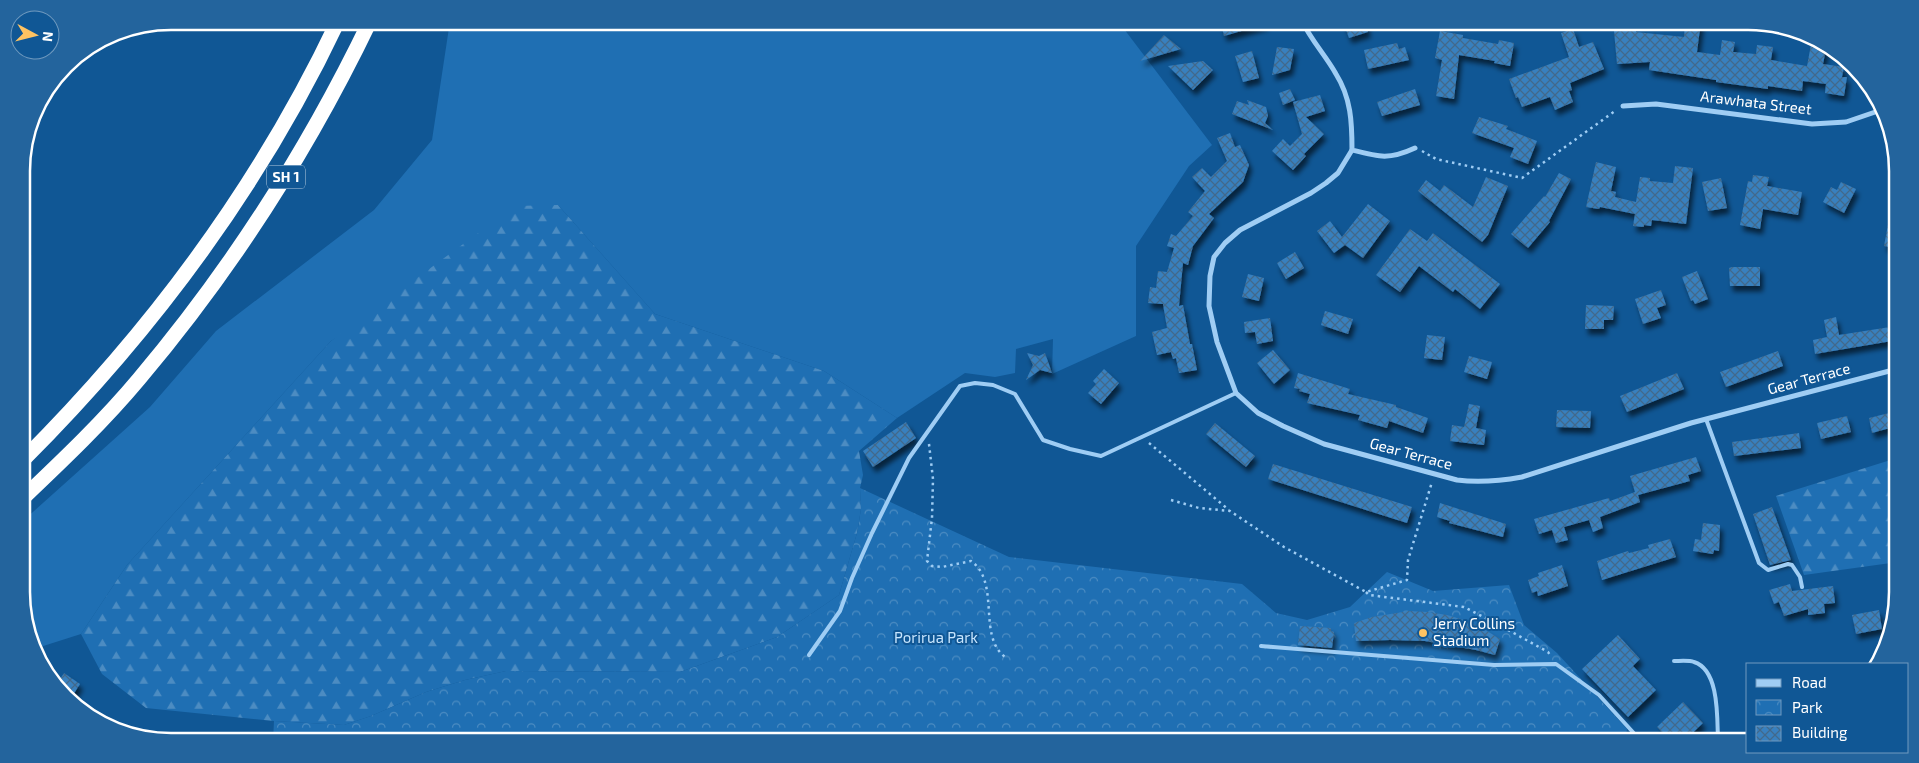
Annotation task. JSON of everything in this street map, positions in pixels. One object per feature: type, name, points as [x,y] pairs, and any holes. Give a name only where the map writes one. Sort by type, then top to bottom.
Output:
[{"type":"highway","name":"SH 1","points":[[30,453],[99,381],[163,304],[199,255],[242,194],[270,148],[333,30]]},
{"type":"highway","name":"SH 1","points":[[30,491],[98,425],[133,386],[217,282],[298,159],[365,30]]},
{"type":"street","points":[[1308,30],[1337,75],[1348,100],[1352,123],[1352,150],[1379,157],[1400,155],[1416,148]]},
{"type":"street","name":"Arawhata Street","points":[[1622,106],[1656,104],[1812,124],[1846,122],[1876,112]]},
{"type":"street","name":"Gear Terrace","points":[[1352,150],[1338,172],[1326,183],[1311,193],[1240,230],[1225,243],[1214,257],[1210,276],[1209,306],[1217,342],[1236,392],[1258,412],[1283,426],[1324,444],[1457,480],[1474,482],[1522,477],[1706,419],[1889,371]]},
{"type":"lane","points":[[809,655],[840,611],[852,578],[892,489],[909,458],[960,386],[976,382],[993,385],[1015,394],[1043,440],[1101,456],[1236,392]]},
{"type":"lane","points":[[1706,419],[1759,563],[1768,570],[1788,564],[1792,565],[1800,577],[1802,587]]},
{"type":"lane","points":[[1262,646],[1494,665],[1556,664],[1599,695],[1633,733]]},
{"type":"lane","points":[[1674,661],[1695,662],[1708,672],[1715,691],[1717,733]]},
{"type":"path","points":[[1416,148],[1436,159],[1522,178],[1622,106]]},
{"type":"path","points":[[928,432],[933,479],[932,518],[927,561],[932,566],[942,567],[972,561],[980,567],[984,576],[992,634],[999,653],[1005,657]]},
{"type":"path","points":[[1142,437],[1230,512],[1284,547],[1369,595],[1464,607],[1548,652],[1556,664]]},
{"type":"path","points":[[1366,592],[1408,580],[1408,560],[1434,473]]},
{"type":"path","points":[[1171,500],[1199,508],[1230,512]]},
{"type":"green space","points":[[449,30],[1125,30],[1212,145],[1189,166],[1136,246],[1136,336],[1052,374],[1053,339],[1016,349],[1015,373],[995,377],[965,373],[897,418],[824,371],[655,314],[558,205],[331,341],[127,565],[81,634],[41,647],[37,638],[30,602],[30,515],[150,407],[216,331],[374,210],[432,140]]},
{"type":"green space","points":[[558,205],[655,314],[824,371],[897,418],[859,451],[863,475],[860,488],[861,509],[857,533],[839,595],[777,637],[680,672],[506,671],[465,680],[426,692],[371,716],[344,725],[274,721],[146,708],[102,674],[81,634],[127,565],[331,341],[515,206]]},
{"type":"green space","points":[[1889,461],[1889,563],[1804,575],[1776,496]]},
{"type":"green space","name":"Porirua Park","points":[[860,488],[1009,557],[1242,584],[1276,613],[1307,620],[1350,607],[1387,572],[1433,591],[1509,585],[1524,625],[1557,653],[1627,729],[1626,733],[273,733],[274,721],[344,725],[371,716],[426,692],[465,680],[506,671],[680,672],[777,637],[839,595],[857,533],[861,509]]},
{"type":"building","points":[[1222,30],[1245,30],[1224,36]]},
{"type":"building","points":[[1346,30],[1367,30],[1368,32],[1349,38]]},
{"type":"building","points":[[1573,30],[1579,47],[1593,42],[1604,69],[1570,83],[1572,90],[1569,91],[1573,102],[1555,110],[1550,97],[1522,107],[1518,97],[1516,98],[1509,79],[1569,57],[1561,33]]},
{"type":"building","points":[[1636,30],[1636,32],[1684,37],[1684,30],[1700,30],[1697,52],[1720,55],[1722,40],[1735,42],[1733,52],[1756,54],[1757,45],[1773,47],[1771,60],[1807,66],[1811,44],[1825,53],[1823,64],[1844,68],[1842,77],[1847,77],[1844,96],[1825,93],[1826,84],[1803,81],[1802,91],[1768,86],[1768,89],[1649,70],[1650,62],[1617,64],[1614,31]]},
{"type":"building","points":[[1440,31],[1463,35],[1463,38],[1498,44],[1499,40],[1514,43],[1510,66],[1494,63],[1495,61],[1459,55],[1454,99],[1436,96],[1442,60],[1435,58]]},
{"type":"building","points":[[1164,35],[1181,49],[1140,61]]},
{"type":"building","points":[[1397,43],[1399,49],[1405,47],[1409,60],[1368,69],[1364,50]]},
{"type":"building","points":[[1277,47],[1294,49],[1290,70],[1272,75]]},
{"type":"building","points":[[1252,51],[1259,78],[1243,82],[1235,56]]},
{"type":"building","points":[[1203,61],[1213,70],[1193,90],[1168,66]]},
{"type":"building","points":[[1290,89],[1295,100],[1283,105],[1279,93]]},
{"type":"building","points":[[1415,89],[1420,105],[1382,116],[1377,102]]},
{"type":"building","points":[[1320,95],[1325,111],[1306,117],[1324,134],[1304,154],[1306,156],[1293,170],[1272,151],[1283,139],[1290,146],[1302,134],[1293,102]]},
{"type":"building","points":[[1247,100],[1266,107],[1268,116],[1265,123],[1273,130],[1232,114],[1237,101],[1249,105]]},
{"type":"building","points":[[1479,117],[1508,126],[1506,129],[1537,141],[1528,164],[1510,157],[1514,148],[1472,133]]},
{"type":"building","points":[[1230,133],[1235,147],[1240,145],[1249,165],[1243,182],[1209,214],[1214,218],[1193,246],[1188,265],[1183,263],[1179,306],[1183,305],[1197,370],[1179,373],[1176,358],[1173,359],[1171,352],[1157,355],[1152,332],[1167,328],[1163,304],[1148,303],[1150,287],[1156,288],[1158,271],[1167,272],[1174,248],[1167,246],[1171,234],[1176,236],[1193,216],[1188,212],[1205,191],[1192,177],[1202,168],[1211,177],[1227,161],[1217,138]]},
{"type":"building","points":[[1596,162],[1616,167],[1611,191],[1616,192],[1615,197],[1636,202],[1640,177],[1650,178],[1650,181],[1673,183],[1675,166],[1693,168],[1686,224],[1652,220],[1651,226],[1633,226],[1635,214],[1600,207],[1599,209],[1586,207]]},
{"type":"building","points":[[1559,173],[1571,179],[1550,222],[1528,248],[1511,234],[1545,197]]},
{"type":"building","points":[[1753,175],[1769,177],[1767,186],[1802,192],[1798,215],[1763,209],[1760,229],[1740,225],[1748,181],[1752,182]]},
{"type":"building","points":[[1486,177],[1508,186],[1488,235],[1482,242],[1418,191],[1426,180],[1440,191],[1444,185],[1473,207]]},
{"type":"building","points":[[1721,178],[1727,208],[1708,211],[1702,182]]},
{"type":"building","points":[[1841,182],[1856,189],[1844,213],[1823,202],[1831,187],[1837,190]]},
{"type":"building","points":[[1368,204],[1390,221],[1363,258],[1345,245],[1334,253],[1317,231],[1330,221],[1342,237]]},
{"type":"building","points":[[1889,220],[1889,247],[1884,246]]},
{"type":"building","points":[[1410,229],[1427,241],[1433,233],[1500,284],[1480,309],[1455,289],[1453,292],[1419,266],[1400,292],[1376,275]]},
{"type":"building","points":[[1295,252],[1304,268],[1286,279],[1277,263]]},
{"type":"building","points":[[1760,267],[1760,286],[1730,286],[1729,268]]},
{"type":"building","points":[[1697,271],[1708,299],[1695,304],[1693,300],[1691,301],[1682,277]]},
{"type":"building","points":[[1248,274],[1264,278],[1259,301],[1242,297]]},
{"type":"building","points":[[1661,290],[1666,305],[1657,308],[1661,318],[1643,324],[1635,299]]},
{"type":"building","points":[[1586,305],[1614,306],[1613,320],[1604,320],[1604,329],[1585,329]]},
{"type":"building","points":[[1325,311],[1353,319],[1348,334],[1321,325]]},
{"type":"building","points":[[1836,317],[1839,335],[1889,327],[1889,342],[1815,354],[1813,340],[1827,337],[1824,320]]},
{"type":"building","points":[[1270,318],[1273,341],[1257,344],[1255,332],[1245,333],[1244,322]]},
{"type":"building","points":[[1427,335],[1445,337],[1442,360],[1424,358]]},
{"type":"building","points":[[1273,350],[1290,370],[1274,384],[1257,363]]},
{"type":"building","points":[[1778,351],[1783,366],[1726,387],[1720,372]]},
{"type":"building","points":[[1027,353],[1039,356],[1045,353],[1052,373],[1040,370],[1026,380],[1033,365]]},
{"type":"building","points":[[1469,356],[1492,362],[1487,379],[1464,372]]},
{"type":"building","points":[[1104,369],[1119,383],[1101,404],[1088,393],[1096,384],[1093,381]]},
{"type":"building","points":[[1298,373],[1350,389],[1348,394],[1396,405],[1396,407],[1428,418],[1423,433],[1389,421],[1387,428],[1358,420],[1360,415],[1307,403],[1310,394],[1294,388]]},
{"type":"building","points":[[1677,373],[1684,389],[1627,412],[1620,396]]},
{"type":"building","points":[[1469,404],[1480,406],[1476,428],[1486,430],[1484,445],[1450,441],[1452,425],[1464,427]]},
{"type":"building","points":[[1557,410],[1591,411],[1590,428],[1556,427]]},
{"type":"building","points":[[1889,413],[1889,428],[1872,433],[1869,418]]},
{"type":"building","points":[[1847,416],[1851,432],[1821,439],[1817,423]]},
{"type":"building","points":[[906,422],[916,438],[873,467],[863,451]]},
{"type":"building","points":[[1215,423],[1255,456],[1246,467],[1206,434]]},
{"type":"building","points":[[1799,433],[1801,448],[1734,456],[1732,442]]},
{"type":"building","points":[[1696,457],[1701,471],[1688,475],[1690,481],[1638,495],[1640,502],[1600,517],[1603,528],[1593,532],[1589,520],[1564,527],[1568,540],[1556,543],[1552,530],[1539,534],[1534,519],[1609,498],[1610,501],[1635,492],[1630,476]]},
{"type":"building","points":[[1273,464],[1412,507],[1407,523],[1268,479]]},
{"type":"building","points":[[1440,503],[1506,524],[1503,537],[1449,523],[1450,521],[1437,517]]},
{"type":"building","points":[[1772,507],[1791,560],[1770,565],[1753,514]]},
{"type":"building","points":[[1703,523],[1720,525],[1719,551],[1714,550],[1713,554],[1693,551],[1695,539],[1701,540]]},
{"type":"building","points":[[1670,539],[1676,557],[1602,580],[1597,561],[1628,551],[1629,553],[1649,548],[1648,545]]},
{"type":"building","points":[[1562,565],[1568,586],[1538,596],[1537,591],[1532,593],[1528,580],[1539,576],[1538,573]]},
{"type":"building","points":[[1790,584],[1792,591],[1833,586],[1835,603],[1824,604],[1825,613],[1808,615],[1808,609],[1784,616],[1779,602],[1774,604],[1769,590]]},
{"type":"building","points":[[1879,610],[1882,629],[1856,634],[1852,615]]},
{"type":"building","name":"Jerry Collins Stadium","points":[[1409,611],[1447,615],[1482,628],[1500,639],[1495,655],[1425,641],[1356,641],[1354,623],[1372,617]]},
{"type":"building","points":[[1300,626],[1331,628],[1331,631],[1334,632],[1332,648],[1298,645]]},
{"type":"building","points":[[1618,635],[1640,659],[1633,666],[1656,690],[1628,717],[1582,669]]},
{"type":"building","points":[[64,673],[80,684],[74,694],[60,679]]},
{"type":"building","points":[[1683,702],[1703,723],[1692,733],[1663,733],[1657,727]]},
{"type":"place","name":"Jerry Collins Stadium","points":[[1423,633]]}]
